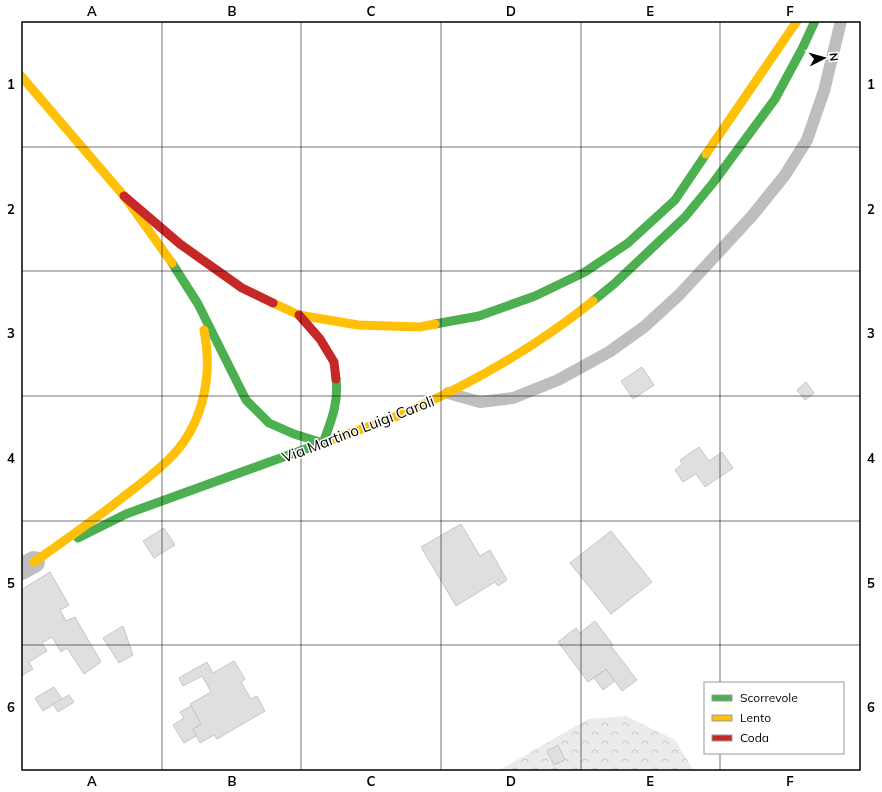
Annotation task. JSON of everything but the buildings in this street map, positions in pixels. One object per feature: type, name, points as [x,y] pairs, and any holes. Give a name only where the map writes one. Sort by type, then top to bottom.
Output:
[{"type":"main road","points":[[124,196],[180,244],[242,288],[299,315],[358,325],[420,327],[479,316],[535,296],[585,272],[628,243],[675,200],[797,21]]},
{"type":"main road","name":"Via Martino Luigi Caroli","points":[[28,566],[63,546],[126,514],[400,416],[487,373],[526,350],[564,324],[614,284],[685,217],[713,183],[775,99],[802,49],[815,21]]},
{"type":"main road","points":[[21,76],[124,196],[174,266],[198,304],[246,400],[269,423],[294,434],[323,443],[335,410],[337,389],[334,362],[320,339],[299,315]]},
{"type":"main road","points":[[28,566],[122,499],[163,465],[183,443],[198,413],[205,389],[208,362],[206,338],[198,304]]},
{"type":"lane","points":[[448,393],[480,402],[513,398],[558,380],[610,352],[644,327],[678,294],[761,204],[785,175],[807,140],[824,91],[841,21]]},
{"type":"green space","points":[[626,716],[675,740],[694,771],[498,771],[588,719]]},
{"type":"traffic: fast","points":[[593,301],[614,284],[685,217],[713,183],[775,99],[802,49],[815,21]]},
{"type":"traffic: fast","points":[[435,324],[479,316],[535,296],[585,272],[628,243],[675,200],[706,154]]},
{"type":"traffic: fast","points":[[172,263],[198,304],[246,400],[269,423],[294,434],[323,443],[335,404],[337,388],[336,379]]},
{"type":"traffic: fast","points":[[78,538],[126,514],[333,439]]},
{"type":"traffic: slow","points":[[706,154],[797,21]]},
{"type":"traffic: slow","points":[[21,76],[124,196],[172,263]]},
{"type":"traffic: slow","points":[[333,439],[402,414],[477,378],[548,335],[593,301]]},
{"type":"traffic: slow","points":[[273,303],[299,315],[358,325],[420,327],[435,324]]},
{"type":"traffic: slow","points":[[34,562],[101,514],[149,477],[167,461],[184,442],[199,412],[204,396],[207,363],[207,346],[204,330]]},
{"type":"traffic: jam","points":[[124,196],[180,244],[242,288],[273,303]]},
{"type":"traffic: jam","points":[[299,315],[320,339],[334,362],[336,379]]}]
